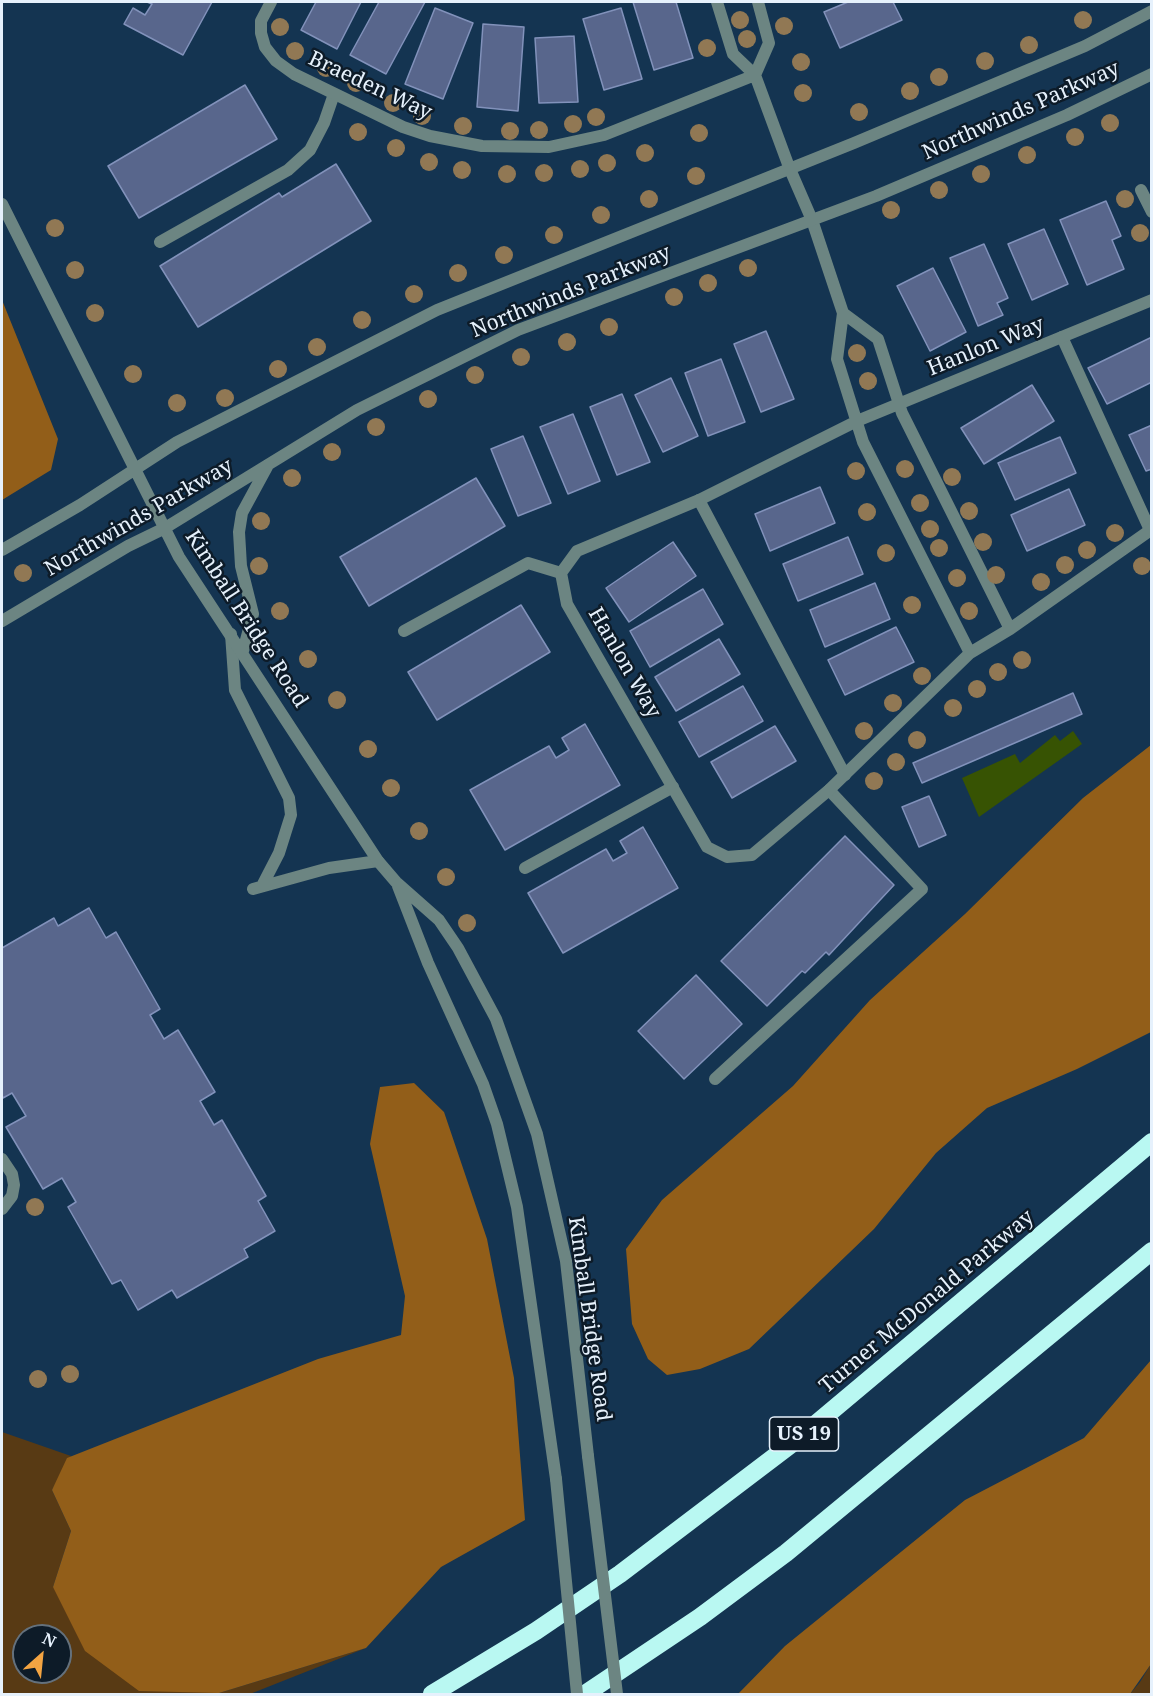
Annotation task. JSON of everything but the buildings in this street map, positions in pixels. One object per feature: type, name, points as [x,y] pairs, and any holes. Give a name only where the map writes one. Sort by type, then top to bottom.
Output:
[{"type":"highway","name":"Turner McDonald Parkway","points":[[432,1695],[536,1631],[620,1574],[798,1439],[1152,1142]]},
{"type":"highway","points":[[585,1695],[700,1617],[786,1553],[1152,1251]]},
{"type":"street","name":"Braeden Way","points":[[271,2],[261,21],[261,33],[265,47],[276,61],[403,127],[430,136],[482,146],[549,147],[604,135],[755,75]]},
{"type":"street","points":[[717,2],[733,54],[755,75],[789,167],[812,220],[843,313],[837,359],[863,442],[970,653]]},
{"type":"street","points":[[755,75],[769,43],[758,2]]},
{"type":"street","name":"Northwinds Parkway","points":[[2,550],[177,442],[437,310],[789,167],[854,143],[1084,46],[1152,11]]},
{"type":"street","name":"Northwinds Parkway","points":[[2,621],[128,546],[165,528],[357,410],[518,330],[812,220],[1067,115],[1152,74]]},
{"type":"street","points":[[160,242],[288,170],[310,150],[324,123],[334,93]]},
{"type":"street","points":[[1142,190],[1152,212]]},
{"type":"street","name":"Kimball Bridge Road","points":[[2,204],[179,557],[243,651],[378,861],[396,882],[439,920],[458,948],[496,1019],[537,1134],[566,1261],[617,1695]]},
{"type":"street","name":"Hanlon Way","points":[[1151,530],[1010,629],[970,653],[829,790],[752,855],[727,857],[707,847],[567,604],[561,573],[577,551],[699,500],[857,421],[1152,300]]},
{"type":"street","points":[[843,313],[878,339],[900,404],[1010,629]]},
{"type":"street","points":[[1062,337],[1151,530]]},
{"type":"street","points":[[243,651],[253,614],[241,566],[239,532],[242,513],[269,464]]},
{"type":"street","points":[[699,500],[845,775]]},
{"type":"street","points":[[404,631],[528,563],[561,573]]},
{"type":"street","points":[[231,634],[235,690],[289,798],[291,815],[279,853],[257,887],[329,868],[378,861]]},
{"type":"street","points":[[525,868],[673,787]]},
{"type":"street","points":[[716,1079],[922,889],[829,790]]},
{"type":"street","name":"Kimball Bridge Road","points":[[396,882],[428,963],[483,1084],[497,1124],[517,1207],[556,1479],[577,1695]]},
{"type":"street","points":[[2,1159],[12,1174],[14,1185],[12,1196],[2,1209]]},
{"type":"shaded area","points":[[2,300],[58,439],[51,470],[2,500]]},
{"type":"shaded area","points":[[1073,731],[1082,744],[979,817],[962,778],[1015,754],[1020,763],[1055,735],[1060,741]]},
{"type":"shaded area","points":[[1151,745],[1151,1032],[1077,1069],[987,1108],[936,1153],[874,1229],[749,1349],[700,1369],[667,1375],[648,1359],[632,1324],[626,1249],[662,1200],[793,1086],[870,1000],[965,914],[1083,798]]},
{"type":"shaded area","points":[[414,1083],[444,1112],[487,1239],[514,1378],[525,1520],[441,1567],[366,1648],[219,1693],[139,1691],[85,1651],[53,1587],[71,1531],[52,1490],[67,1458],[318,1359],[401,1335],[405,1296],[370,1144],[380,1087]]},
{"type":"shaded area","points":[[1151,1360],[1151,1664],[1130,1694],[738,1694],[785,1646],[965,1500],[1084,1438]]},
{"type":"shaded area","points":[[2,1432],[71,1456],[52,1490],[71,1531],[53,1587],[219,1693],[366,1648],[250,1694],[2,1694]]},
{"type":"shaded area","points":[[1151,1664],[1151,1694],[1130,1694],[1140,1682]]}]
